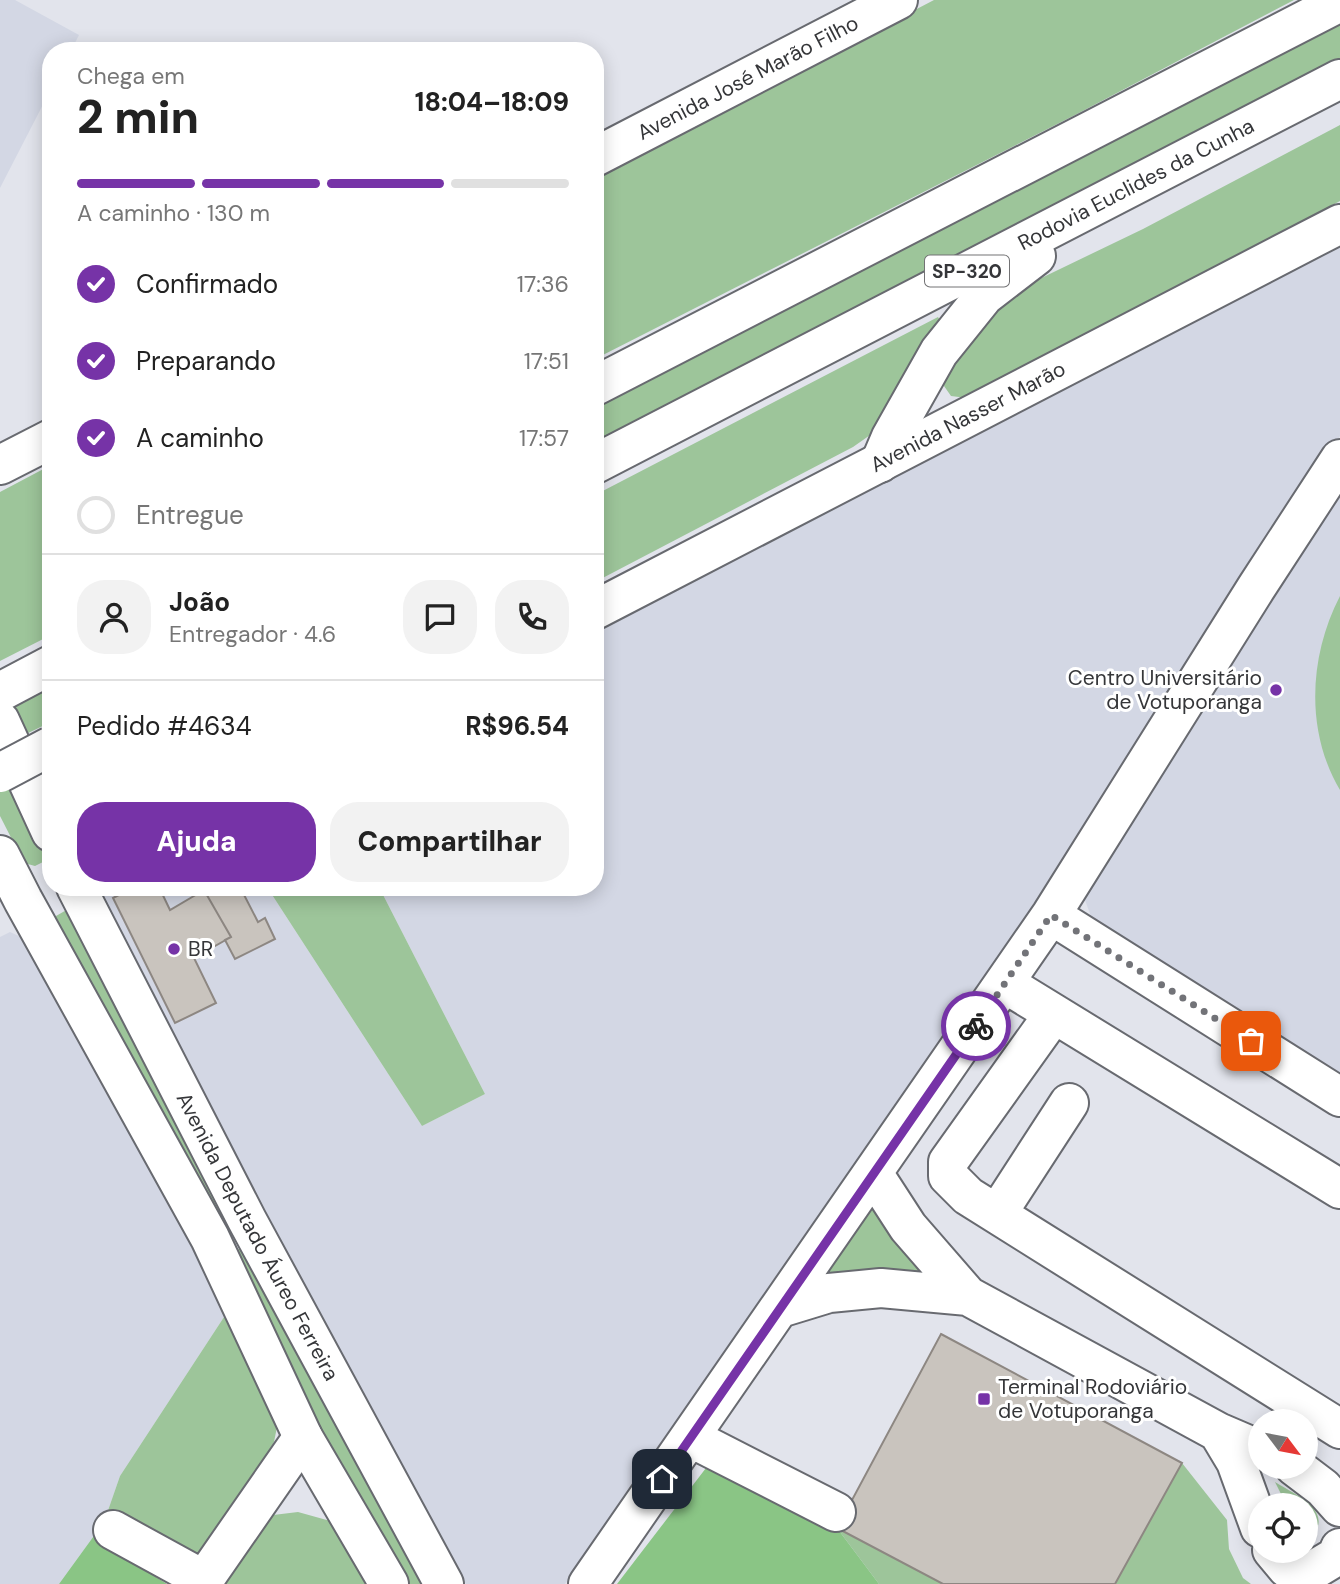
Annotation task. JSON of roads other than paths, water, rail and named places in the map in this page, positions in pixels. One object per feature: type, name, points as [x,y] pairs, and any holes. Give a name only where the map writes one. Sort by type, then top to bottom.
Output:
[{"type":"main road","name":"Avenida José Marão Filho","points":[[604,152],[898,0]]},
{"type":"main road","points":[[604,381],[1340,2]]},
{"type":"main road","name":"Rodovia Euclides da Cunha","points":[[604,459],[1340,79]]},
{"type":"main road","points":[[880,463],[891,437],[939,352],[984,296],[1116,194]]},
{"type":"main road","name":"Avenida Nasser Marão","points":[[604,605],[1340,224]]},
{"type":"main road","points":[[0,465],[42,444]]},
{"type":"main road","points":[[588,1584],[1051,915],[1248,600],[1340,459]]},
{"type":"main road","points":[[0,721],[42,812]]},
{"type":"main road","points":[[0,773],[42,751]]},
{"type":"main road","name":"Avenida Deputado Áureo Ferreira","points":[[0,855],[210,1238],[303,1437],[389,1584]]},
{"type":"main road","name":"Avenida Deputado Áureo Ferreira","points":[[81,896],[247,1220],[444,1584]]},
{"type":"main road","points":[[1051,915],[1340,1097]]},
{"type":"main road","points":[[1004,983],[1340,1189]]},
{"type":"main road","points":[[1053,1015],[948,1162],[948,1176],[968,1196],[1340,1429]]},
{"type":"main road","points":[[979,1022],[1029,1049]]},
{"type":"main road","points":[[997,1214],[1069,1102]]},
{"type":"main road","points":[[873,1173],[908,1227],[968,1296],[1217,1432],[1248,1445]]},
{"type":"main road","points":[[210,1238],[247,1220]]},
{"type":"main road","points":[[780,1308],[830,1293],[881,1287],[968,1296]]},
{"type":"main road","points":[[1217,1432],[1236,1462],[1248,1495]]},
{"type":"main road","points":[[113,1530],[203,1582],[303,1437]]},
{"type":"main road","points":[[691,1438],[836,1512]]},
{"type":"main road","points":[[1311,1479],[1340,1507]]},
{"type":"main road","points":[[1283,1563],[1287,1568],[1312,1571],[1338,1556],[1340,1548]]},
{"type":"place","name":"Centro Universitário de Votuporanga","points":[[1276,690]]},
{"type":"place","name":"BR","points":[[174,949]]},
{"type":"place","name":"Terminal Rodoviário de Votuporanga","points":[[984,1399]]}]
